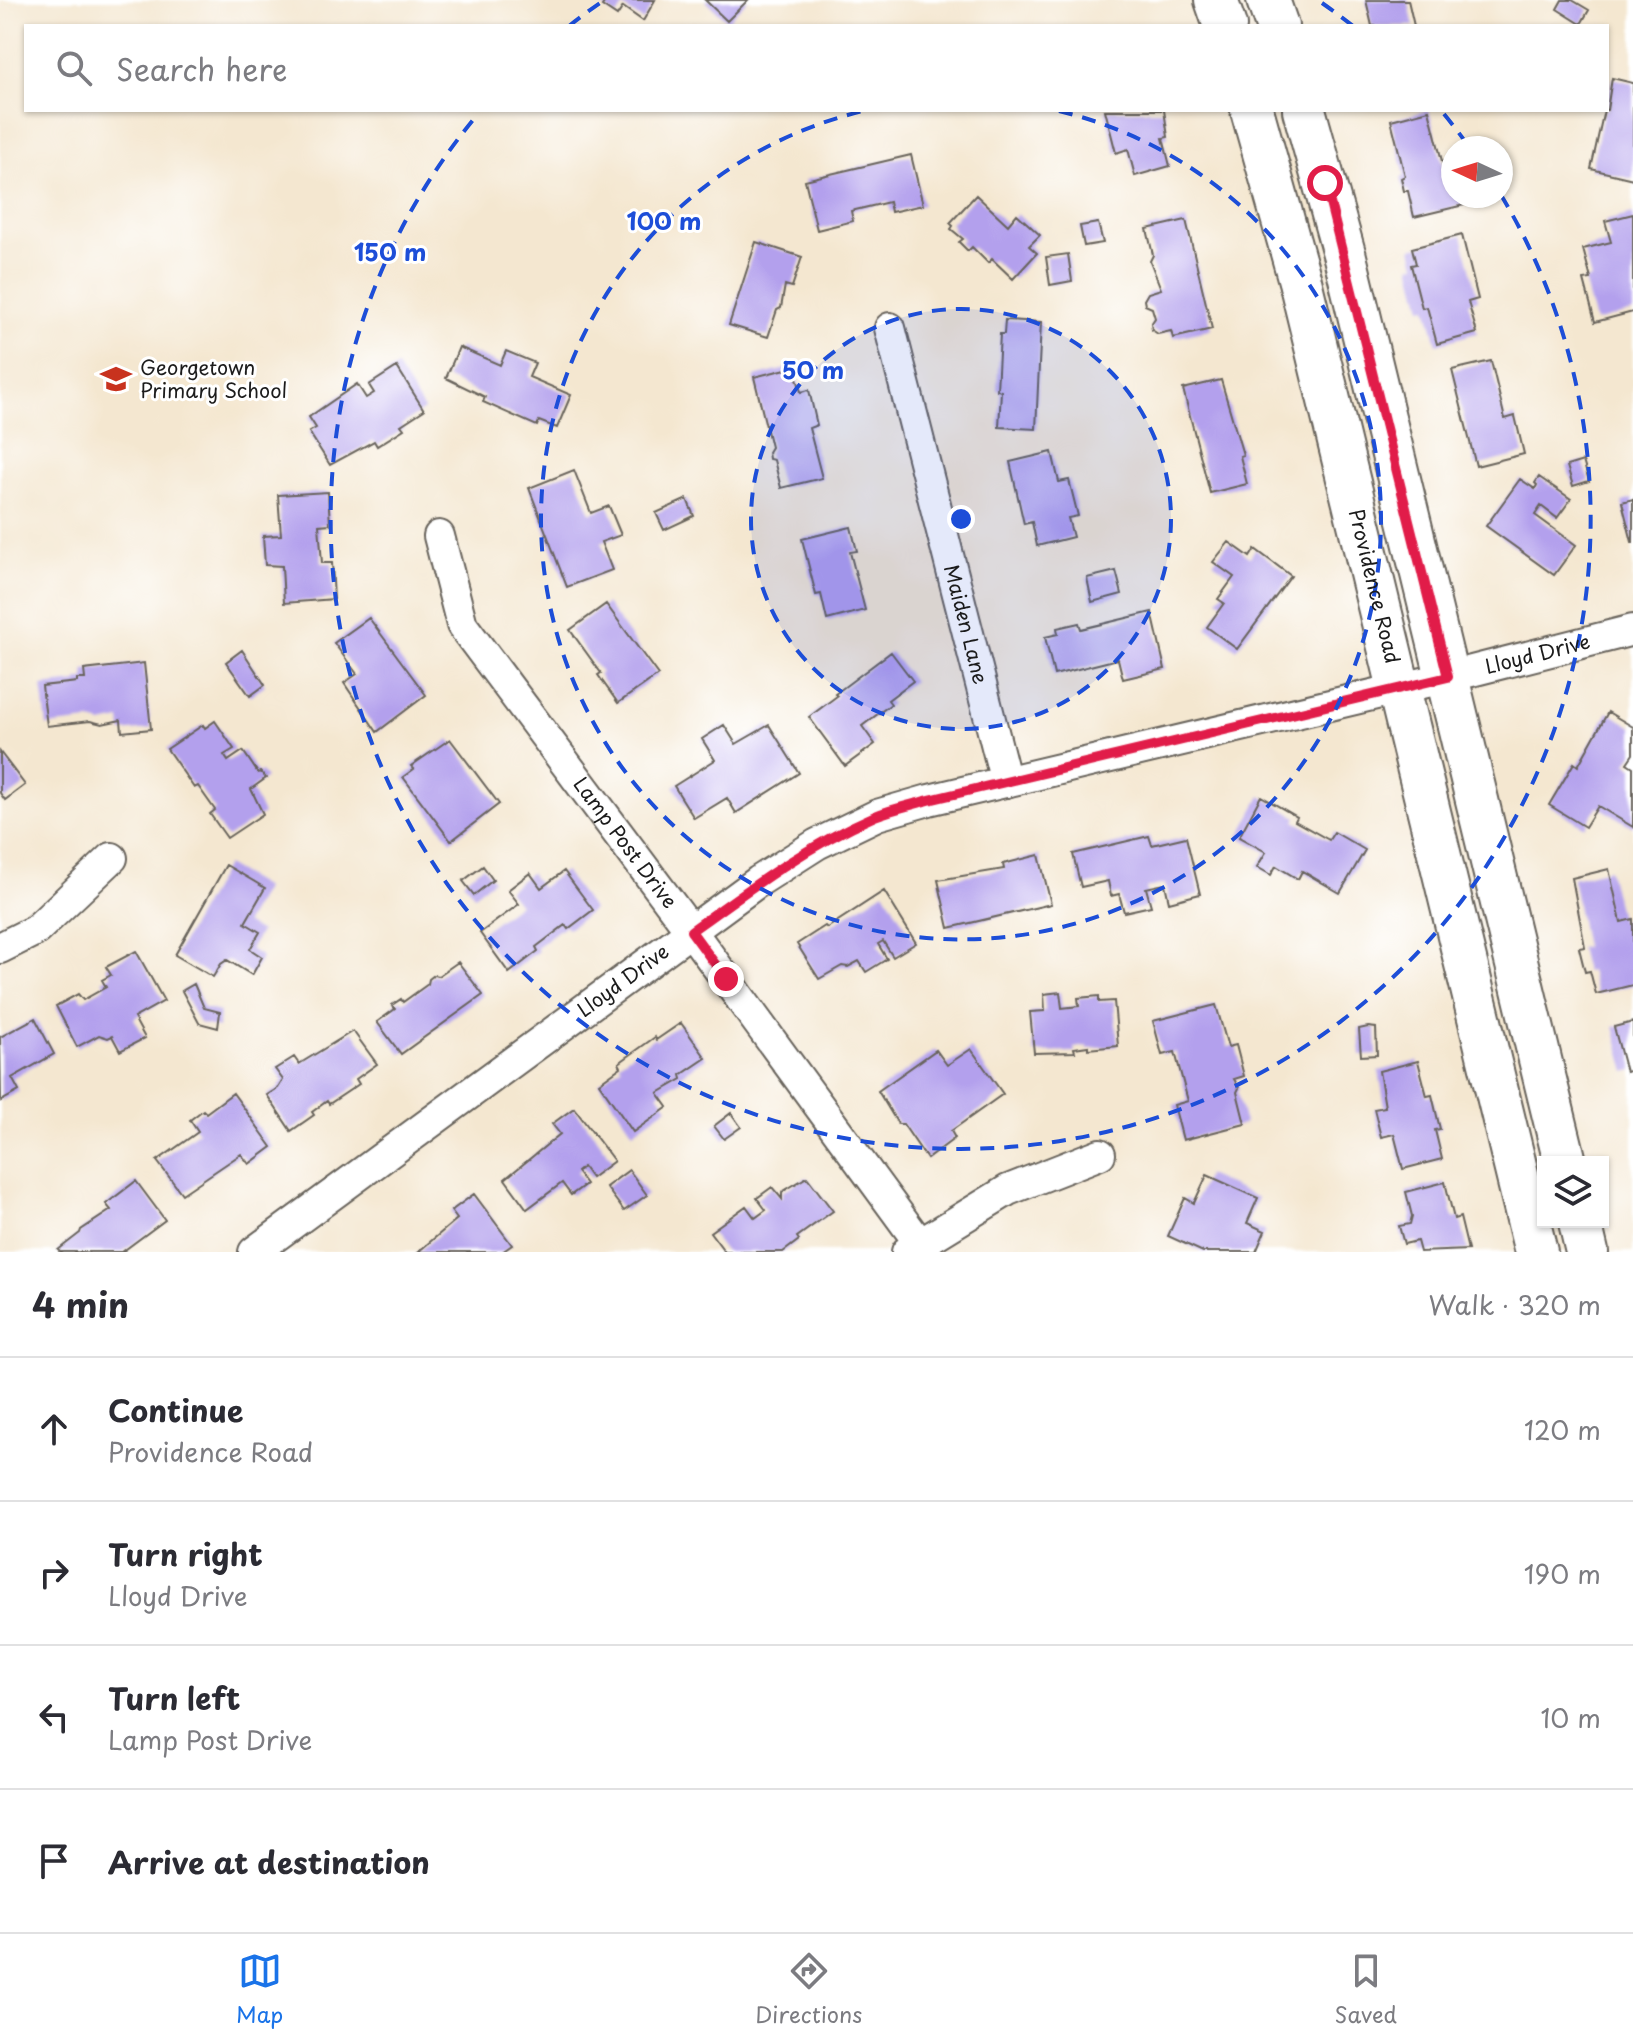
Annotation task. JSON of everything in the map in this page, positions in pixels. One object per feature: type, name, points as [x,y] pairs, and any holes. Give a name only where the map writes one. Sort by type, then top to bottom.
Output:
[{"type":"main road","points":[[1216,0],[1224,24]]},
{"type":"main road","points":[[1268,0],[1276,24]]},
{"type":"main road","name":"Providence Road","points":[[1253,112],[1300,281],[1536,1252]]},
{"type":"main road","points":[[1305,112],[1349,271],[1564,1156]]},
{"type":"main road","points":[[1581,1228],[1587,1252]]},
{"type":"street","name":"Maiden Lane","points":[[890,328],[1006,782]]},
{"type":"street","name":"Lamp Post Drive","points":[[439,536],[462,625],[691,931],[917,1249]]},
{"type":"street","name":"Lloyd Drive","points":[[254,1252],[759,881],[817,844],[877,815],[1633,630]]},
{"type":"street","points":[[0,948],[36,930],[112,858]]},
{"type":"street","points":[[917,1249],[1008,1190],[1100,1154]]},
{"type":"building","points":[[606,0],[655,0],[643,21],[623,7],[617,16],[602,6]]},
{"type":"building","points":[[705,0],[748,0],[727,21]]},
{"type":"building","points":[[1366,0],[1408,0],[1414,24],[1372,24]]},
{"type":"building","points":[[1562,0],[1572,0],[1589,10],[1581,24],[1557,9]]},
{"type":"building","points":[[1612,78],[1633,83],[1633,179],[1591,169],[1604,112],[1609,112]]},
{"type":"building","points":[[1106,112],[1164,112],[1168,137],[1163,138],[1170,166],[1135,176],[1128,149],[1116,153]]},
{"type":"building","points":[[1430,112],[1441,157],[1441,208],[1452,208],[1414,217],[1408,191],[1404,191],[1401,178],[1405,176],[1391,120]]},
{"type":"building","points":[[911,155],[923,205],[891,212],[889,202],[851,211],[853,221],[817,230],[805,180]]},
{"type":"building","points":[[976,195],[1008,225],[1017,214],[1040,235],[1029,246],[1037,253],[1013,279],[992,259],[988,263],[972,247],[968,251],[959,242],[963,239],[951,229],[953,226],[950,223]]},
{"type":"building","points":[[1633,214],[1633,312],[1595,322],[1584,280],[1591,279],[1583,249],[1611,242],[1605,221]]},
{"type":"building","points":[[1186,220],[1212,329],[1173,338],[1171,331],[1158,334],[1152,330],[1151,324],[1155,318],[1152,308],[1145,305],[1148,293],[1161,289],[1150,261],[1153,255],[1147,229]]},
{"type":"building","points":[[1098,223],[1103,243],[1084,246],[1080,226]]},
{"type":"building","points":[[1462,235],[1478,299],[1468,302],[1477,333],[1437,344],[1427,307],[1422,308],[1411,265],[1416,264],[1412,248]]},
{"type":"building","points":[[756,242],[802,257],[792,287],[785,285],[781,308],[777,310],[768,337],[729,325]]},
{"type":"building","points":[[1068,254],[1072,281],[1050,285],[1046,257]]},
{"type":"building","points":[[1005,320],[1041,322],[1036,429],[999,427],[1000,334],[1004,334]]},
{"type":"building","points":[[459,347],[500,365],[506,351],[535,363],[529,377],[571,395],[557,428],[539,421],[537,426],[483,402],[485,397],[446,378]]},
{"type":"building","points":[[1491,361],[1505,419],[1515,416],[1524,454],[1476,466],[1452,370]]},
{"type":"building","points":[[397,367],[424,410],[401,425],[404,429],[377,446],[374,441],[330,465],[309,432],[316,428],[309,417],[357,384],[366,398],[374,393],[369,385]]},
{"type":"building","points":[[794,367],[801,392],[809,390],[817,425],[809,428],[822,478],[781,488],[774,460],[769,459],[771,447],[754,377]]},
{"type":"building","points":[[1221,380],[1243,455],[1240,456],[1247,484],[1210,493],[1183,389]]},
{"type":"building","points":[[1052,452],[1059,482],[1069,480],[1078,516],[1068,518],[1073,537],[1037,546],[1032,522],[1024,524],[1010,462]]},
{"type":"building","points":[[1583,461],[1589,481],[1573,486],[1567,466]]},
{"type":"building","points":[[574,470],[591,513],[609,506],[621,535],[601,542],[612,570],[567,587],[529,488]]},
{"type":"building","points":[[1539,477],[1571,499],[1557,518],[1541,506],[1535,515],[1576,545],[1554,575],[1486,526],[1520,479],[1535,489]]},
{"type":"building","points":[[328,492],[330,524],[319,525],[322,563],[332,563],[334,599],[284,603],[282,566],[265,565],[263,536],[281,535],[278,495]]},
{"type":"building","points":[[687,499],[694,516],[664,530],[656,513]]},
{"type":"building","points":[[1633,499],[1633,542],[1632,542],[1622,502]]},
{"type":"building","points":[[851,527],[857,551],[850,552],[865,610],[827,620],[821,594],[816,595],[802,539]]},
{"type":"building","points":[[1229,542],[1250,557],[1255,549],[1291,576],[1237,649],[1207,627],[1224,603],[1218,599],[1234,577],[1213,562]]},
{"type":"building","points":[[1116,571],[1122,594],[1092,602],[1087,578]]},
{"type":"building","points":[[606,604],[658,675],[618,703],[570,630]]},
{"type":"building","points":[[1152,612],[1165,669],[1123,679],[1118,659],[1054,675],[1045,637],[1058,634],[1057,628],[1079,623],[1081,629]]},
{"type":"building","points":[[369,618],[426,695],[377,732],[344,683],[357,674],[334,643]]},
{"type":"building","points":[[242,650],[265,685],[250,696],[226,662]]},
{"type":"building","points":[[891,652],[913,681],[888,700],[891,704],[862,726],[875,744],[845,766],[809,717]]},
{"type":"building","points":[[144,663],[151,729],[122,732],[121,720],[102,724],[90,721],[47,726],[42,686],[85,679],[84,670]]},
{"type":"building","points":[[1608,712],[1633,727],[1633,754],[1627,763],[1633,767],[1633,827],[1598,806],[1585,827],[1549,805],[1574,763],[1578,766]]},
{"type":"building","points":[[215,721],[234,749],[224,755],[228,761],[243,751],[258,773],[261,772],[266,778],[251,789],[263,814],[227,838],[210,814],[215,810],[198,786],[194,788],[167,749],[203,725],[205,728]]},
{"type":"building","points":[[724,725],[736,744],[769,725],[799,773],[736,813],[727,798],[694,818],[674,786],[715,760],[702,739]]},
{"type":"building","points":[[450,739],[499,804],[451,841],[403,777],[414,769],[411,766]]},
{"type":"building","points":[[0,752],[25,785],[5,800],[0,793]]},
{"type":"building","points":[[1261,796],[1297,817],[1295,821],[1329,840],[1334,832],[1365,850],[1340,893],[1302,871],[1298,879],[1276,866],[1271,875],[1257,867],[1266,852],[1239,837]]},
{"type":"building","points":[[1149,836],[1152,845],[1186,837],[1200,894],[1169,902],[1165,884],[1146,888],[1151,906],[1124,912],[1119,894],[1111,896],[1108,881],[1081,887],[1073,854]]},
{"type":"building","points":[[1039,855],[1051,904],[949,928],[938,880],[1004,869],[1003,864]]},
{"type":"building","points":[[226,865],[265,888],[245,923],[260,932],[250,949],[262,957],[252,975],[227,960],[213,977],[175,955]]},
{"type":"building","points":[[483,866],[493,880],[474,895],[463,881]]},
{"type":"building","points":[[1609,869],[1621,922],[1633,919],[1633,985],[1596,994],[1590,971],[1585,972],[1579,948],[1585,947],[1572,878]]},
{"type":"building","points":[[564,871],[593,910],[568,929],[565,925],[509,973],[480,933],[519,904],[508,890],[530,873],[541,888]]},
{"type":"building","points":[[884,891],[916,943],[893,957],[883,941],[878,944],[887,959],[866,972],[859,961],[848,967],[842,966],[819,979],[797,944]]},
{"type":"building","points":[[136,951],[164,1001],[134,1018],[145,1038],[120,1051],[112,1036],[99,1035],[77,1047],[56,1006],[78,994],[83,1000],[106,987],[102,980],[111,975],[106,967]]},
{"type":"building","points":[[458,962],[483,995],[401,1054],[377,1022],[395,1009],[392,1005],[401,999],[403,1002],[428,984],[434,975],[438,976]]},
{"type":"building","points":[[194,984],[204,1008],[220,1012],[218,1028],[199,1023],[182,991]]},
{"type":"building","points":[[1060,992],[1062,1008],[1079,1006],[1078,998],[1099,996],[1099,1002],[1114,1001],[1118,1046],[1088,1049],[1088,1046],[1074,1048],[1075,1052],[1034,1053],[1030,1012],[1045,1011],[1044,994]]},
{"type":"building","points":[[1216,1005],[1228,1047],[1236,1045],[1244,1076],[1234,1079],[1239,1088],[1237,1092],[1245,1124],[1183,1140],[1174,1105],[1188,1101],[1175,1052],[1162,1055],[1153,1021]]},
{"type":"building","points":[[35,1018],[54,1054],[12,1078],[19,1091],[1,1101],[0,1037]]},
{"type":"building","points":[[1633,1022],[1633,1070],[1626,1072],[1614,1027]]},
{"type":"building","points":[[681,1023],[706,1058],[681,1075],[682,1079],[658,1093],[668,1107],[633,1132],[599,1083],[621,1067],[619,1063]]},
{"type":"building","points":[[1376,1028],[1377,1055],[1361,1056],[1359,1029]]},
{"type":"building","points":[[353,1031],[377,1064],[356,1079],[359,1084],[329,1104],[327,1101],[312,1112],[314,1115],[291,1131],[267,1095],[278,1088],[283,1080],[275,1069],[294,1057],[299,1064]]},
{"type":"building","points":[[971,1049],[1003,1094],[951,1131],[955,1138],[927,1159],[903,1124],[898,1124],[878,1091],[936,1050],[947,1065]]},
{"type":"building","points":[[1418,1061],[1427,1096],[1432,1095],[1440,1129],[1435,1130],[1442,1159],[1403,1169],[1394,1134],[1381,1137],[1374,1109],[1385,1107],[1379,1071]]},
{"type":"building","points":[[233,1093],[272,1147],[249,1164],[241,1154],[182,1194],[157,1161],[198,1132],[190,1120],[203,1110],[206,1113]]},
{"type":"building","points":[[574,1108],[614,1161],[591,1178],[583,1167],[577,1172],[586,1184],[571,1195],[562,1183],[527,1209],[505,1179],[560,1134],[552,1124]]},
{"type":"building","points":[[731,1113],[741,1127],[724,1139],[714,1126]]},
{"type":"building","points":[[629,1170],[647,1195],[624,1211],[606,1187]]},
{"type":"building","points":[[1207,1175],[1258,1198],[1247,1223],[1265,1231],[1256,1252],[1203,1252],[1168,1236],[1185,1198],[1194,1203]]},
{"type":"building","points":[[807,1177],[833,1211],[797,1237],[799,1240],[783,1252],[725,1252],[710,1232],[746,1206],[755,1218],[766,1210],[757,1198],[772,1187],[782,1199],[782,1192]]},
{"type":"building","points":[[136,1181],[165,1220],[122,1252],[58,1250],[111,1210],[106,1204]]},
{"type":"building","points":[[1445,1182],[1454,1219],[1460,1217],[1468,1250],[1420,1252],[1417,1241],[1404,1244],[1399,1226],[1410,1224],[1412,1216],[1406,1192]]},
{"type":"building","points":[[474,1194],[512,1245],[502,1252],[418,1252],[457,1219],[451,1211]]},
{"type":"place","name":"Georgetown Primary School","points":[[116,379]]},
{"type":"route","points":[[726,979],[691,931],[759,881],[817,844],[877,815],[1448,677],[1325,183]]}]
